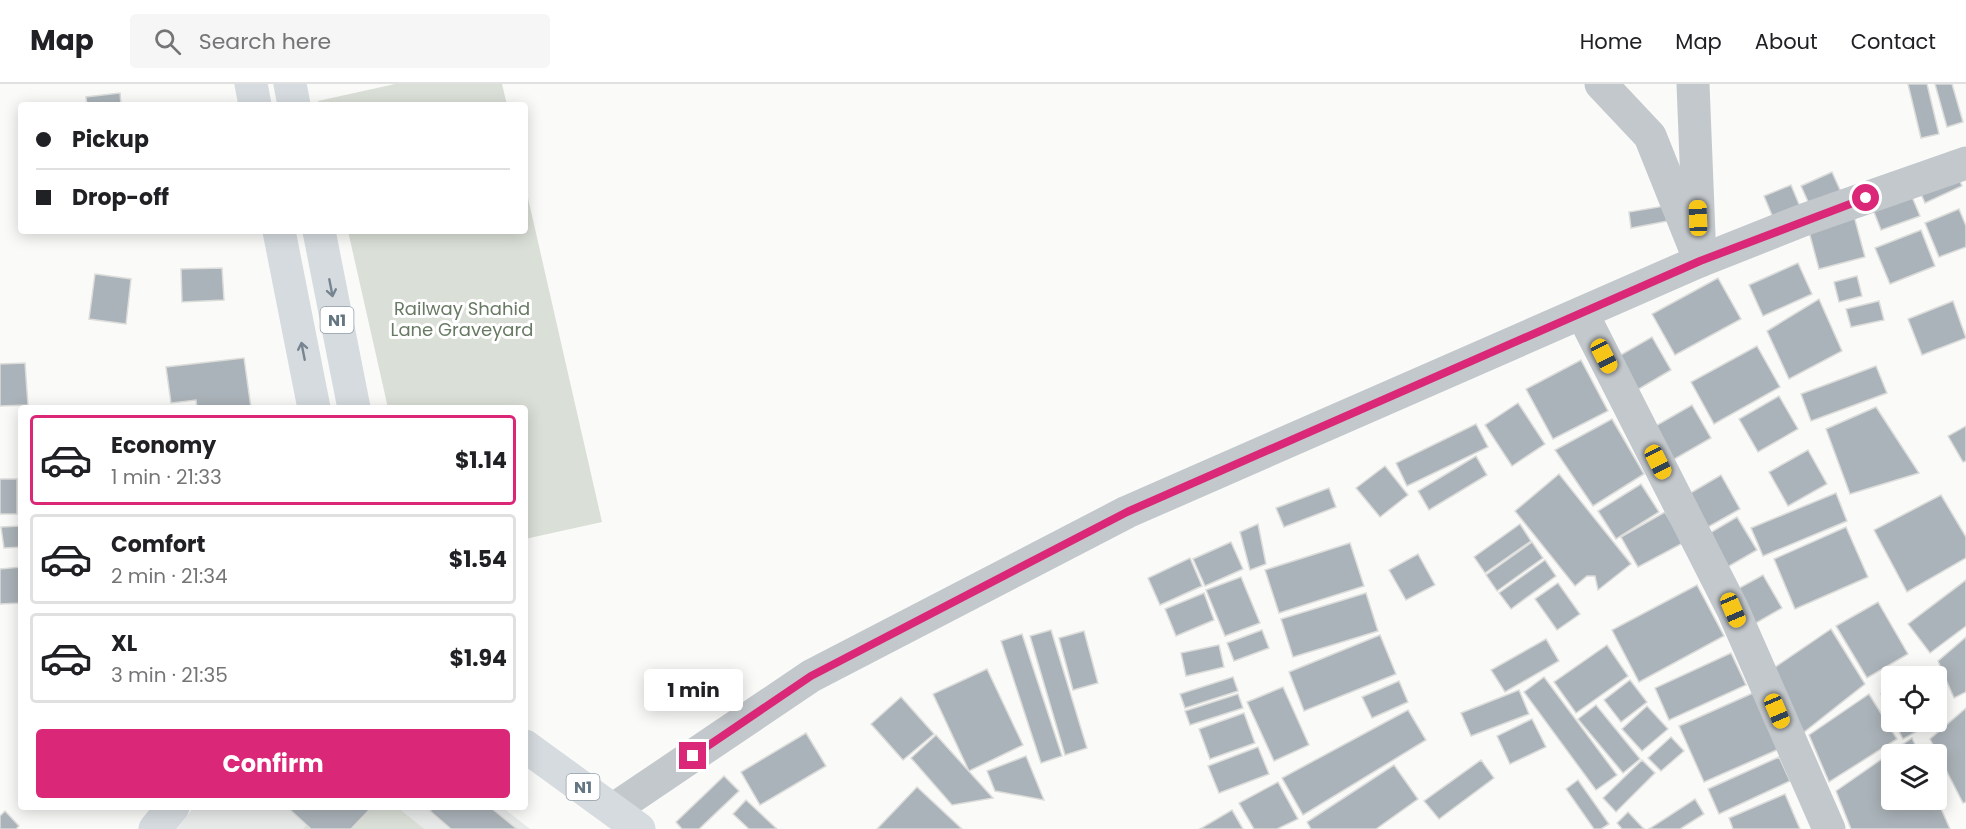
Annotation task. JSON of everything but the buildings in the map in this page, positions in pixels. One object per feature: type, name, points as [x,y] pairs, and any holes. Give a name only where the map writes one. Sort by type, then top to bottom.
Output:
[{"type":"main road","points":[[250,84],[254,102]]},
{"type":"main road","points":[[290,84],[293,102]]},
{"type":"main road","name":"N1","points":[[280,234],[313,405]]},
{"type":"main road","name":"N1","points":[[320,234],[353,405]]},
{"type":"main road","name":"N1","points":[[528,748],[626,819]]},
{"type":"main road","points":[[155,829],[171,810]]},
{"type":"street","points":[[1601,84],[1650,136],[1700,261]]},
{"type":"street","points":[[1693,84],[1700,261]]},
{"type":"street","points":[[626,819],[811,676],[1127,512],[1700,261],[1806,219],[1966,163]]},
{"type":"street","points":[[1582,313],[1733,610],[1829,829]]},
{"type":"shaded area","points":[[192,810],[506,810],[530,829],[177,829]]},
{"type":"green space","points":[[395,84],[502,84],[506,102],[318,102]]},
{"type":"green space","name":"Railway Shahid Lane Graveyard","points":[[528,198],[602,522],[528,538],[528,405],[387,405],[349,234],[528,234]]},
{"type":"green space","points":[[318,810],[401,810],[424,829],[303,829]]},
{"type":"route","points":[[693,756],[811,676],[1127,512],[1700,261],[1866,198]]}]
